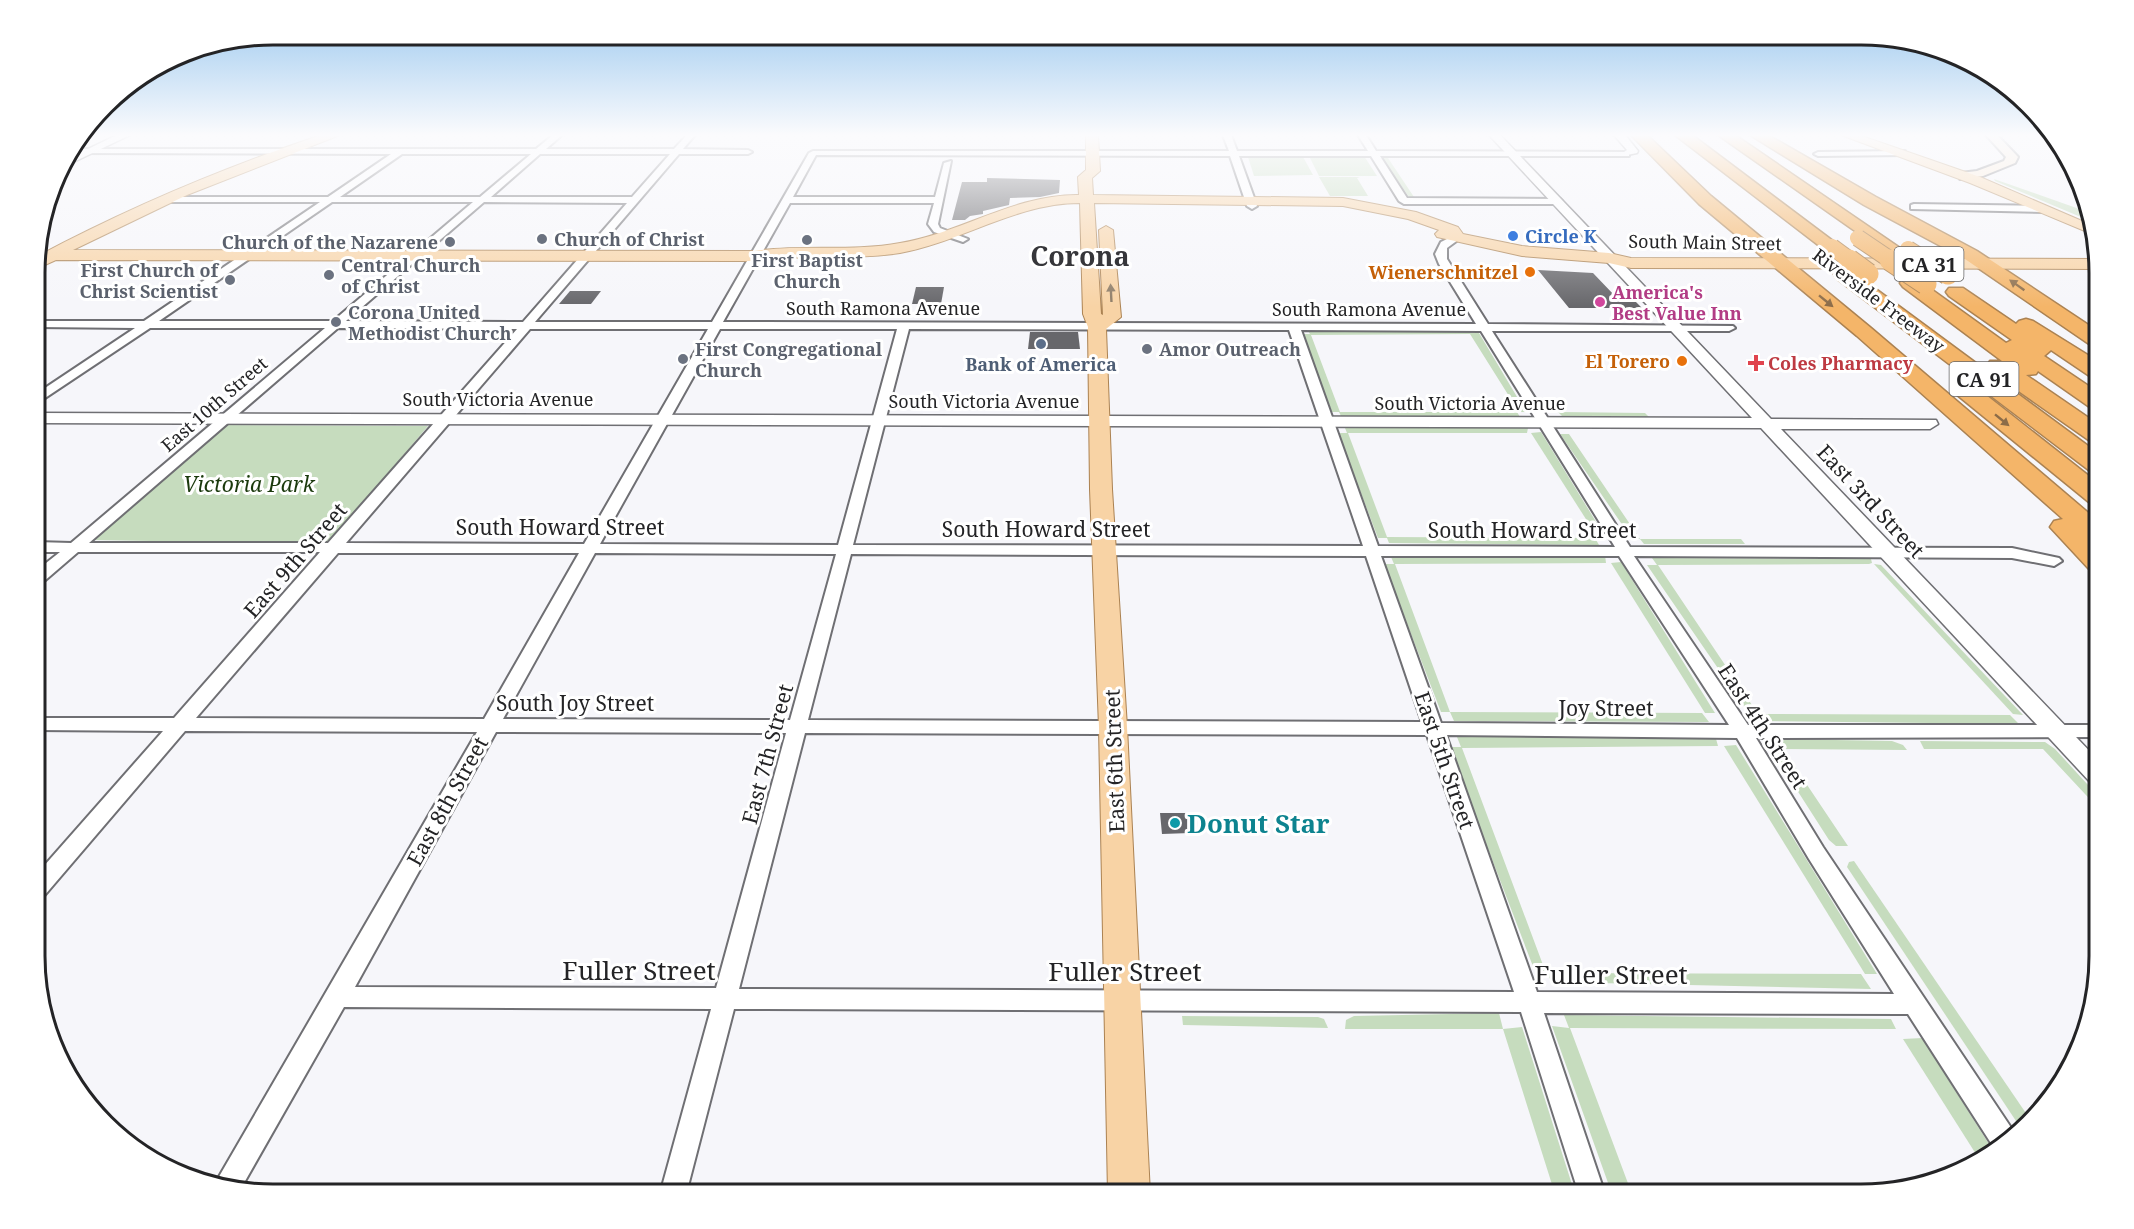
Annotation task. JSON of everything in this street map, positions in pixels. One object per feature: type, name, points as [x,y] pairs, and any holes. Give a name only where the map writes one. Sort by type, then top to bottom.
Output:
[{"type":"highway","points":[[1697,192],[1916,377],[2089,527]]},
{"type":"highway","name":"Riverside Freeway","points":[[1735,192],[1843,274],[1870,277],[2089,458]]},
{"type":"highway","points":[[1769,192],[1848,244],[2089,367]]},
{"type":"highway","points":[[1783,192],[1848,244],[1870,277],[1895,323],[1966,391],[2089,489]]},
{"type":"highway","points":[[1809,192],[1898,248],[1922,282],[2089,427]]},
{"type":"highway","points":[[1855,192],[1978,260],[2089,335]]},
{"type":"highway","points":[[1870,277],[1922,282],[2089,396]]},
{"type":"highway","points":[[1922,282],[2089,412]]},
{"type":"highway","points":[[1922,282],[1898,300],[2089,443]]},
{"type":"highway","name":"CA 91","points":[[1922,282],[2089,384]]},
{"type":"highway","points":[[1916,377],[2089,553]]},
{"type":"main road","points":[[45,260],[184,192]]},
{"type":"main road","name":"East 6th Street","points":[[1087,192],[1092,314],[1097,327],[1101,421],[1103,550],[1113,727],[1129,1184]]},
{"type":"main road","points":[[1097,327],[1112,317],[1102,192]]},
{"type":"main road","points":[[2004,192],[2085,227]]},
{"type":"main road","name":"South Main Street","points":[[45,255],[754,256],[768,260],[865,260],[933,249],[1023,207],[1051,201],[1251,203],[1355,209],[1376,213],[1443,234],[1522,251],[1609,258],[1631,263],[1775,259],[1848,244]]},
{"type":"main road","name":"CA 31","points":[[1848,244],[1978,260]]},
{"type":"main road","points":[[1978,260],[2089,255]]},
{"type":"main road","name":"South Main Street","points":[[1775,259],[1870,277]]},
{"type":"main road","points":[[1978,260],[2089,264]]},
{"type":"main road","name":"CA 31","points":[[1870,277],[1978,260]]},
{"type":"street","points":[[45,394],[340,192]]},
{"type":"street","name":"East 10th Street","points":[[45,572],[491,192]]},
{"type":"street","name":"East 9th Street","points":[[45,880],[642,192]]},
{"type":"street","name":"East 8th Street","points":[[230,1180],[337,997],[790,192]]},
{"type":"street","points":[[941,192],[933,224],[937,230],[956,237]]},
{"type":"street","points":[[1247,192],[1251,203]]},
{"type":"street","points":[[1399,192],[1404,201],[1557,201]]},
{"type":"street","name":"East 3rd Street","points":[[1549,192],[2089,765]]},
{"type":"street","points":[[167,199],[635,200]]},
{"type":"street","points":[[786,200],[939,200]]},
{"type":"street","points":[[1914,207],[2044,209]]},
{"type":"street","name":"East 4th Street","points":[[1457,237],[1440,249],[1440,257],[1625,551],[1627,558],[1742,731],[1816,854],[2001,1136]]},
{"type":"street","name":"South Ramona Avenue","points":[[45,324],[1729,328]]},
{"type":"street","name":"East 7th Street","points":[[676,1184],[904,326]]},
{"type":"street","name":"East 5th Street","points":[[1294,327],[1529,1002],[1589,1184]]},
{"type":"street","name":"South Victoria Avenue","points":[[45,418],[1930,424]]},
{"type":"street","name":"South Howard Street","points":[[45,547],[1887,552],[2012,553],[2054,561]]},
{"type":"street","name":"South Joy Street","points":[[45,724],[1113,727]]},
{"type":"street","name":"Joy Street","points":[[1113,727],[1902,733],[2089,731]]},
{"type":"street","name":"Fuller Street","points":[[337,997],[1914,1004]]},
{"type":"green space","points":[[1328,192],[1366,192],[1368,196],[1330,196]]},
{"type":"green space","points":[[1406,192],[1411,192],[1414,197],[1538,197],[1541,200],[1415,199],[1409,197]]},
{"type":"green space","points":[[2022,192],[2032,192],[2080,209],[2082,217]]},
{"type":"green space","points":[[1468,330],[1471,333],[1479,333],[1526,412],[1519,412],[1470,334],[1311,335],[1340,412],[1517,412],[1520,417],[1341,416],[1339,412],[1332,412],[1303,334],[1310,334],[1308,331]]},
{"type":"green space","points":[[1558,412],[1645,413],[1649,417],[1562,416]]},
{"type":"green space","name":"Victoria Park","points":[[223,425],[428,426],[329,544],[90,540]]},
{"type":"green space","points":[[1345,428],[1528,428],[1527,433],[1348,433],[1387,537],[1595,538],[1599,545],[1389,543],[1387,538],[1378,538],[1338,433],[1347,433]]},
{"type":"green space","points":[[1541,432],[1606,538],[1598,538],[1531,433]]},
{"type":"green space","points":[[1560,434],[1569,434],[1640,539],[1632,539]]},
{"type":"green space","points":[[1640,539],[1741,539],[1745,544],[1644,544]]},
{"type":"green space","points":[[1605,555],[1606,563],[1395,564],[1450,712],[1441,712],[1384,564],[1394,564],[1391,557]]},
{"type":"green space","points":[[1652,558],[1871,559],[1872,563],[1658,565],[1758,714],[1748,712],[1647,565],[1657,565]]},
{"type":"green space","points":[[1621,562],[1715,713],[1705,713],[1611,563]]},
{"type":"green space","points":[[1874,564],[1881,565],[2023,715],[2013,714]]},
{"type":"green space","points":[[1450,712],[1702,713],[1709,722],[1454,721]]},
{"type":"green space","points":[[1758,714],[2010,715],[2019,724],[1764,721]]},
{"type":"green space","points":[[1715,735],[1718,746],[1462,748],[1546,973],[1534,969],[1449,747],[1461,747],[1457,737]]},
{"type":"green space","points":[[1776,739],[1892,741],[1903,745],[1907,750],[1783,749],[1848,846],[1836,846],[1829,840],[1770,748]]},
{"type":"green space","points":[[1920,741],[2045,742],[2055,749],[2089,786],[2089,798],[2043,749],[1924,749]]},
{"type":"green space","points":[[1736,745],[1877,974],[1865,974],[1724,746]]},
{"type":"green space","points":[[1854,861],[2026,1113],[2017,1122],[1847,867],[1849,862]]},
{"type":"green space","points":[[1546,973],[1861,974],[1871,989],[1552,982]]},
{"type":"green space","points":[[1499,1013],[1503,1029],[1345,1029],[1346,1020],[1354,1016]]},
{"type":"green space","points":[[1564,1015],[1891,1019],[1896,1029],[1570,1028],[1628,1184],[1608,1184],[1552,1026],[1569,1028]]},
{"type":"green space","points":[[1182,1016],[1318,1017],[1324,1019],[1328,1028],[1183,1025]]},
{"type":"green space","points":[[1522,1027],[1572,1184],[1552,1184],[1503,1029]]},
{"type":"green space","points":[[1922,1038],[1990,1145],[1975,1153],[1903,1039]]},
{"type":"building","points":[[959,192],[1059,192],[1040,197],[1010,198],[1009,205],[983,211],[983,214],[970,216],[965,220],[952,220]]},
{"type":"building","points":[[1538,270],[1593,273],[1615,296],[1630,296],[1642,308],[1569,308]]},
{"type":"building","points":[[916,287],[944,287],[941,304],[912,304]]},
{"type":"building","points":[[570,291],[601,291],[591,304],[559,304]]},
{"type":"building","name":"Bank of America","points":[[1030,332],[1078,332],[1080,349],[1028,349]]},
{"type":"building","name":"Donut Star","points":[[1160,813],[1188,813],[1190,833],[1162,834]]},
{"type":"place","name":"Circle K","points":[[1513,236]]},
{"type":"place","name":"Church of Christ","points":[[542,239]]},
{"type":"place","name":"First Baptist Church","points":[[807,240]]},
{"type":"place","name":"Church of the Nazarene","points":[[450,242]]},
{"type":"place","name":"Wienerschnitzel","points":[[1530,272]]},
{"type":"place","name":"Central Church of Christ","points":[[329,275]]},
{"type":"place","name":"First Church of Christ Scientist","points":[[230,280]]},
{"type":"place","name":"America's Best Value Inn","points":[[1600,302]]},
{"type":"place","name":"Corona United Methodist Church","points":[[336,322]]},
{"type":"place","name":"Bank of America","points":[[1041,344]]},
{"type":"place","name":"Amor Outreach","points":[[1147,349]]},
{"type":"place","name":"First Congregational Church","points":[[683,359]]},
{"type":"place","name":"El Torero","points":[[1682,361]]},
{"type":"place","name":"Coles Pharmacy","points":[[1756,363]]},
{"type":"place","name":"Donut Star","points":[[1175,823]]},
{"type":"district","name":"Corona","points":[[1080,255]]}]
